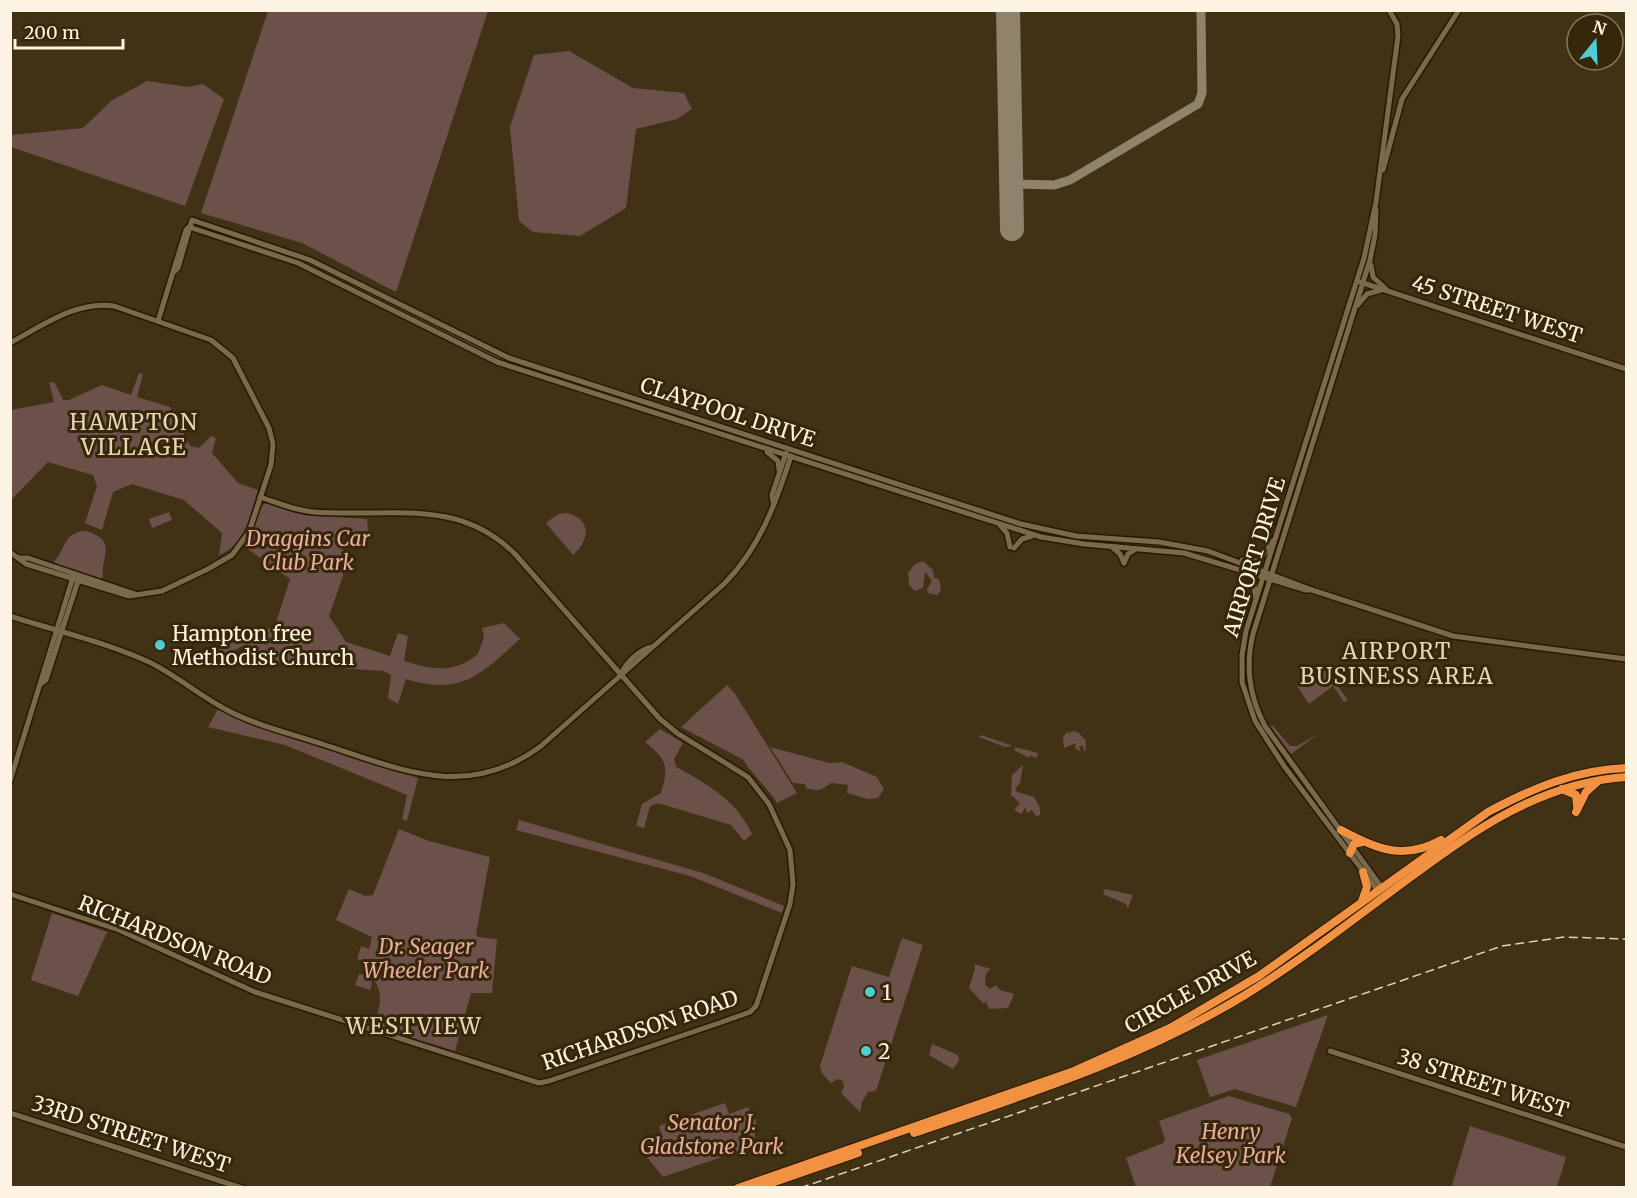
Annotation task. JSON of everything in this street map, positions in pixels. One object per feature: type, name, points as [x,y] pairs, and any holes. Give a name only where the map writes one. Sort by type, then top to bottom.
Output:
[{"type":"highway","name":"CIRCLE DRIVE","points":[[738,1188],[1063,1074],[1139,1043],[1199,1012],[1259,976],[1474,821],[1539,786],[1590,772],[1626,768]]},
{"type":"highway","name":"CIRCLE DRIVE","points":[[757,1188],[1093,1071],[1176,1034],[1246,994],[1491,820],[1530,800],[1561,788],[1602,779],[1626,777]]},
{"type":"highway","points":[[1561,788],[1576,795],[1576,812],[1589,788],[1602,779]]},
{"type":"highway","points":[[1341,830],[1363,842],[1388,851],[1416,851],[1438,842],[1474,821]]},
{"type":"highway","points":[[1351,850],[1356,842],[1363,842]]},
{"type":"highway","points":[[1357,917],[1380,890],[1413,871],[1418,871]]},
{"type":"highway","points":[[1357,906],[1367,891],[1363,872]]},
{"type":"main road","name":"AIRPORT DRIVE","points":[[1380,890],[1363,872],[1341,830],[1265,726],[1254,700],[1248,661],[1262,605],[1354,312],[1376,202],[1398,33],[1395,19],[1389,10]]},
{"type":"main road","name":"AIRPORT DRIVE","points":[[1379,180],[1388,155],[1402,99],[1459,10]]},
{"type":"main road","name":"AIRPORT DRIVE","points":[[1376,202],[1376,235],[1370,261],[1360,281],[1255,603],[1245,637],[1241,662],[1242,682],[1248,706],[1271,746],[1380,890]]},
{"type":"main road","name":"CLAYPOOL DRIVE","points":[[1265,574],[1228,558],[1180,544],[1076,537],[1041,530],[789,453],[509,358],[304,258],[192,220],[189,227],[298,263],[497,362],[759,447],[789,453],[806,462],[1036,536],[1104,546],[1184,553],[1272,576],[1454,636],[1626,659]]},
{"type":"main road","points":[[175,271],[188,240],[189,227]]},
{"type":"main road","points":[[158,321],[186,230],[189,227]]},
{"type":"main road","points":[[188,240],[195,234],[206,232]]},
{"type":"main road","points":[[1370,261],[1373,277],[1388,291]]},
{"type":"main road","name":"45 STREET WEST","points":[[1360,281],[1626,369]]},
{"type":"main road","points":[[1354,312],[1367,294],[1388,291]]},
{"type":"main road","points":[[10,343],[77,309],[93,305],[114,306],[211,339],[222,346],[233,358],[272,438],[271,465],[246,539],[232,555],[162,591],[129,596],[19,558],[10,552]]},
{"type":"main road","points":[[759,447],[778,461],[781,476]]},
{"type":"main road","points":[[10,616],[150,663],[224,708],[248,719],[411,772],[434,777],[476,776],[504,768],[524,758],[621,675],[623,668],[646,648],[652,647],[741,566],[762,532],[789,453]]},
{"type":"main road","points":[[781,476],[793,464],[806,462]]},
{"type":"main road","name":"RICHARDSON ROAD","points":[[10,894],[119,930],[255,992],[539,1083],[722,1022],[750,1011],[756,1006],[791,898],[793,868],[790,850],[769,804],[754,783],[732,766],[671,729],[515,554],[478,526],[447,516],[308,511],[260,497]]},
{"type":"main road","points":[[998,524],[1007,533],[1012,547],[1022,539],[1036,536]]},
{"type":"main road","points":[[1228,558],[1259,561],[1265,555],[1281,526]]},
{"type":"main road","points":[[1104,546],[1117,550],[1124,562],[1130,551],[1141,548]]},
{"type":"main road","points":[[1277,561],[1283,576],[1291,583]]},
{"type":"main road","points":[[1230,566],[1254,581],[1255,603]]},
{"type":"main road","points":[[10,781],[42,683],[46,680],[58,632],[76,578]]},
{"type":"main road","points":[[1262,605],[1274,587],[1291,583]]},
{"type":"main road","name":"38 STREET WEST","points":[[1330,1051],[1626,1147]]},
{"type":"main road","name":"33RD STREET WEST","points":[[10,1113],[242,1188]]},
{"type":"green space","points":[[268,11],[488,11],[396,292],[302,243],[201,213]]},
{"type":"green space","points":[[569,51],[633,88],[684,93],[692,109],[677,119],[636,129],[626,208],[580,236],[533,232],[519,221],[510,127],[534,55]]},
{"type":"green space","points":[[147,81],[189,87],[203,84],[224,99],[185,206],[11,147],[11,135],[83,128],[111,101]]},
{"type":"green space","points":[[233,238],[310,263],[503,359],[779,450],[497,358],[302,261]]},
{"type":"green space","points":[[139,373],[143,374],[137,397],[170,407],[190,446],[199,448],[211,436],[216,438],[212,453],[238,483],[258,490],[241,537],[228,550],[219,555],[222,533],[184,500],[132,484],[113,492],[102,530],[85,523],[97,486],[93,475],[48,462],[11,500],[11,410],[54,402],[49,382],[55,383],[63,400],[69,400],[102,385],[131,395]]},
{"type":"green space","points":[[823,464],[838,468],[1011,525]]},
{"type":"green space","name":"Draggins Car Club Park","points":[[266,503],[305,515],[367,519],[368,531],[343,535],[343,576],[329,616],[346,642],[390,656],[398,633],[408,636],[404,661],[424,667],[442,668],[460,665],[478,654],[484,637],[482,628],[504,623],[520,639],[493,663],[469,679],[442,685],[425,684],[406,679],[398,704],[388,698],[391,675],[384,671],[283,664],[242,646],[221,659],[215,650],[275,626],[290,579],[245,547],[262,506]]},
{"type":"green space","points":[[169,512],[172,520],[152,528],[149,519]]},
{"type":"green space","points":[[567,513],[581,520],[586,531],[583,543],[573,555],[546,523],[558,514]]},
{"type":"green space","points":[[86,531],[96,535],[105,545],[103,577],[100,579],[56,565],[54,562],[73,534]]},
{"type":"green space","points":[[1053,537],[1170,546],[1228,561],[1165,547]]},
{"type":"green space","points":[[923,561],[933,570],[934,578],[939,579],[941,590],[937,595],[928,593],[927,589],[932,581],[925,571],[923,588],[915,591],[909,585],[908,573],[915,564]]},
{"type":"green space","points":[[1322,664],[1347,699],[1344,702],[1333,686],[1309,704],[1297,686],[1320,670],[1319,666]]},
{"type":"green space","points":[[727,685],[735,694],[797,793],[777,803],[744,760],[681,727]]},
{"type":"green space","points":[[218,709],[255,725],[418,778],[407,821],[402,819],[407,795],[285,745],[208,727]]},
{"type":"green space","points":[[1270,726],[1273,726],[1290,746],[1297,746],[1318,734],[1291,754]]},
{"type":"green space","points":[[660,729],[683,743],[674,759],[676,767],[720,794],[738,811],[752,834],[744,841],[731,825],[658,803],[650,806],[644,828],[636,826],[642,804],[661,793],[664,784],[665,770],[662,759],[645,742]]},
{"type":"green space","points":[[1068,731],[1069,734],[1072,731],[1078,732],[1086,741],[1085,754],[1083,746],[1079,746],[1081,752],[1075,748],[1076,743],[1064,748],[1063,737]]},
{"type":"green space","points":[[981,735],[1013,746],[1005,747],[979,737]]},
{"type":"green space","points":[[770,747],[829,763],[842,762],[877,777],[884,789],[878,798],[868,799],[847,793],[848,785],[831,783],[820,790],[806,788],[805,784],[793,783]]},
{"type":"green space","points":[[1015,747],[1038,753],[1037,758],[1030,756],[1029,758],[1014,750]]},
{"type":"green space","points":[[1023,765],[1020,783],[1015,789],[1017,792],[1034,797],[1040,808],[1040,815],[1036,816],[1032,810],[1027,813],[1025,807],[1022,814],[1014,810],[1020,803],[1011,795],[1012,775]]},
{"type":"green space","points":[[519,820],[703,873],[784,906],[782,913],[690,876],[516,830]]},
{"type":"green space","name":"Dr. Seager Wheeler Park","points":[[399,829],[429,841],[490,857],[476,934],[478,937],[497,939],[492,993],[471,993],[455,1051],[374,1026],[380,1002],[379,989],[364,970],[365,962],[357,959],[361,946],[369,949],[372,937],[336,920],[349,889],[365,896],[373,895]]},
{"type":"green space","points":[[1105,889],[1133,895],[1128,908],[1126,904],[1103,894]]},
{"type":"green space","points":[[52,913],[107,932],[78,996],[31,980]]},
{"type":"green space","name":"Senator J. Gladstone Park","points":[[902,938],[923,945],[876,1091],[868,1092],[862,1102],[860,1112],[841,1093],[844,1087],[843,1081],[837,1079],[831,1083],[822,1073],[820,1066],[852,966],[889,977]]},
{"type":"green space","points":[[974,964],[991,969],[986,973],[985,985],[990,989],[996,985],[1000,990],[1014,994],[1008,1008],[989,1009],[986,1001],[984,1004],[969,988]]},
{"type":"green space","points":[[359,974],[367,975],[372,983],[370,990],[355,985]]},
{"type":"green space","name":"Henry Kelsey Park","points":[[1328,1015],[1296,1107],[1235,1089],[1210,1097],[1197,1060]]},
{"type":"green space","points":[[932,1044],[958,1055],[959,1060],[953,1069],[929,1055]]},
{"type":"green space","name":"Henry Kelsey Park","points":[[1229,1096],[1289,1114],[1292,1118],[1270,1187],[1136,1187],[1126,1158],[1163,1143],[1165,1139],[1159,1121]]},
{"type":"green space","name":"Senator J. Gladstone Park","points":[[725,1103],[729,1114],[748,1107],[752,1118],[756,1120],[754,1146],[663,1177],[646,1156],[644,1143],[662,1136],[659,1126]]},
{"type":"green space","points":[[1470,1126],[1566,1157],[1557,1187],[1460,1188],[1452,1185]]},
{"type":"taxiway","points":[[1011,184],[1054,185],[1070,180],[1198,104],[1202,93],[1201,10]]},
{"type":"runway","points":[[1008,10],[1012,229]]},
{"type":"railway","points":[[800,1188],[1502,946],[1564,937],[1626,939]]},
{"type":"place","name":"Hampton free Methodist Church","points":[[160,645]]},
{"type":"place","name":"1","points":[[870,992]]},
{"type":"place","name":"2","points":[[866,1051]]},
{"type":"district","name":"HAMPTON VILLAGE","points":[[134,434]]},
{"type":"district","name":"AIRPORT BUSINESS AREA","points":[[1397,664]]},
{"type":"district","name":"WESTVIEW","points":[[414,1026]]}]
